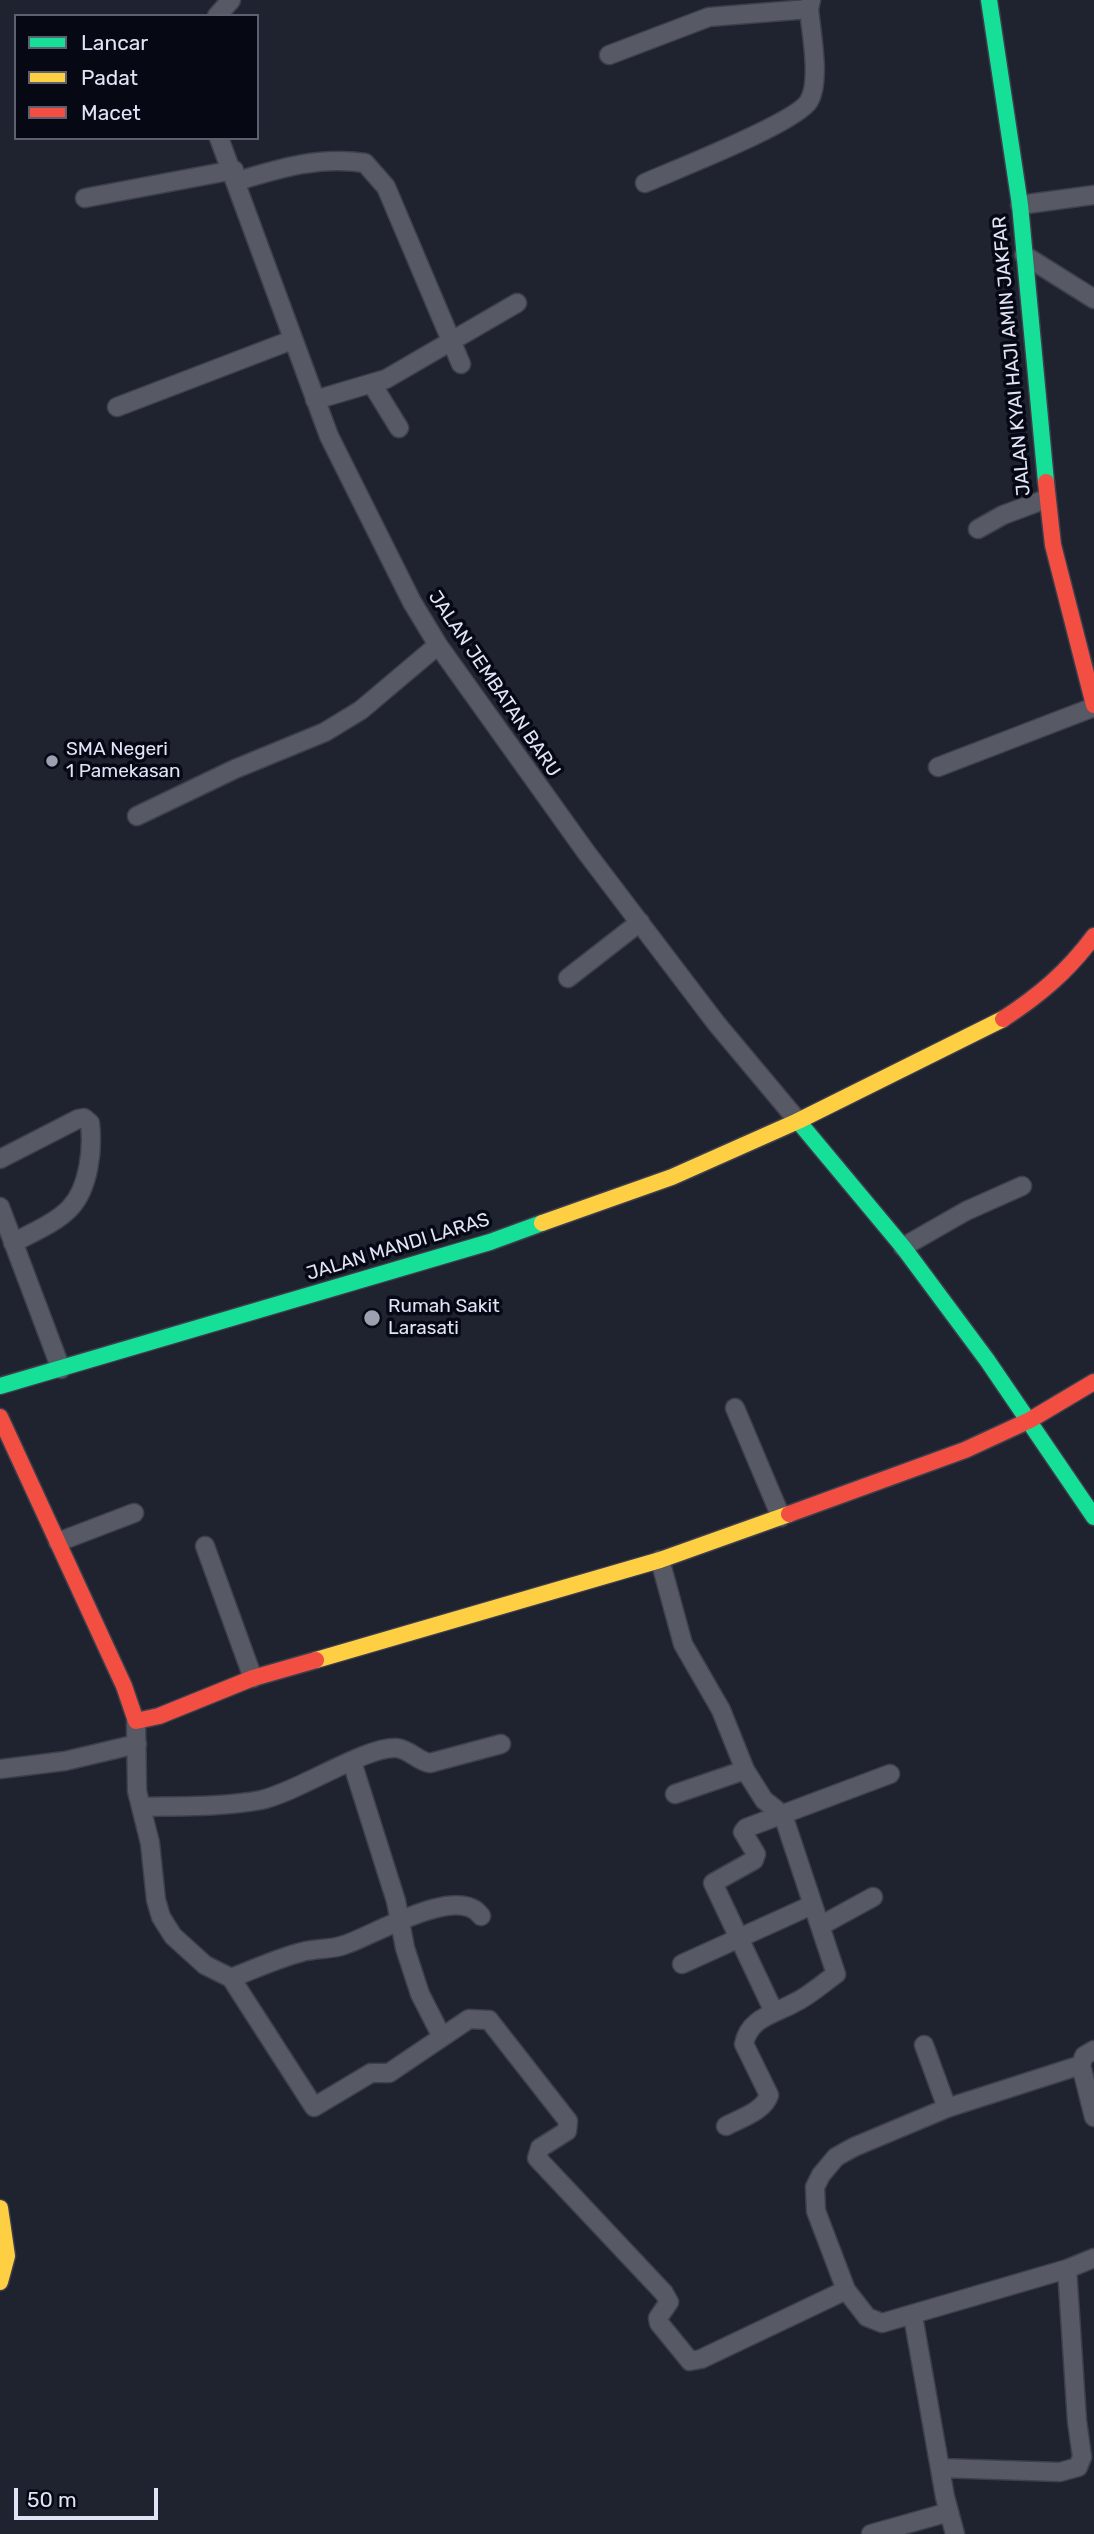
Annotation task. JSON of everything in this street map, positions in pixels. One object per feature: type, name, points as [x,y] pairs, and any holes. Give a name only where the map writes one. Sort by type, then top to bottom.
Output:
[{"type":"main road","name":"JALAN KYAI HAJI AMIN JAKFAR","points":[[989,0],[1020,205],[1046,499],[1053,545],[1094,706]]},
{"type":"main road","points":[[1094,936],[1075,962],[1048,989],[1004,1018],[798,1121],[903,1247],[1030,1420],[1094,1517]]},
{"type":"main road","name":"JALAN MANDI LARAS","points":[[0,1386],[533,1228],[672,1177],[798,1121]]},
{"type":"main road","points":[[0,1417],[128,1694],[136,1721],[159,1716],[253,1678],[660,1560],[965,1450],[1030,1420],[1094,1382]]},
{"type":"main road","points":[[0,2208],[6,2256],[0,2282]]},
{"type":"street","points":[[219,14],[231,0]]},
{"type":"street","points":[[609,55],[709,17],[810,5],[813,90],[809,103],[759,132],[645,183]]},
{"type":"street","name":"JALAN JEMBATAN BARU","points":[[220,140],[236,176],[292,340],[329,436],[412,602],[438,645],[640,922],[716,1023],[798,1121]]},
{"type":"street","points":[[85,198],[320,161],[365,163],[386,187],[461,364]]},
{"type":"street","points":[[1020,205],[1094,195]]},
{"type":"street","points":[[1024,256],[1094,299]]},
{"type":"street","points":[[315,400],[372,384],[517,303]]},
{"type":"street","points":[[117,407],[292,340]]},
{"type":"street","points":[[372,384],[399,428]]},
{"type":"street","points":[[978,529],[1003,515],[1046,499]]},
{"type":"street","points":[[141,814],[235,769],[325,732],[360,710],[438,645]]},
{"type":"street","points":[[938,767],[1094,706]]},
{"type":"street","points":[[568,978],[640,922]]},
{"type":"street","points":[[0,1159],[78,1119],[84,1118],[90,1123],[92,1144],[81,1191],[70,1208],[13,1243]]},
{"type":"street","points":[[903,1247],[966,1211],[1022,1186]]},
{"type":"street","points":[[0,1207],[61,1369]]},
{"type":"street","points":[[735,1408],[780,1517]]},
{"type":"street","points":[[58,1542],[134,1513]]},
{"type":"street","points":[[205,1546],[253,1678]]},
{"type":"street","points":[[660,1560],[683,1644],[721,1710],[745,1770],[764,1800],[783,1815],[836,1974],[805,1997],[774,2012],[752,2027],[744,2044],[769,2095],[766,2103],[726,2126]]},
{"type":"street","points":[[136,1721],[136,1791],[142,1807],[161,1917],[173,1936],[205,1965],[231,1978],[314,2107],[371,2073],[389,2073],[469,2019],[489,2020],[568,2120],[567,2131],[540,2148],[537,2158],[664,2292],[669,2302],[658,2318],[659,2323],[690,2361],[701,2359],[846,2290]]},
{"type":"street","points":[[0,1769],[65,1761],[137,1744]]},
{"type":"street","points":[[142,1807],[261,1800],[307,1784],[386,1749],[397,1748],[430,1763],[501,1744]]},
{"type":"street","points":[[352,1762],[420,1994],[442,2037]]},
{"type":"street","points":[[674,1794],[745,1770]]},
{"type":"street","points":[[774,2012],[713,1883],[754,1860],[756,1854],[744,1832],[746,1829],[890,1774]]},
{"type":"street","points":[[820,1926],[873,1897]]},
{"type":"street","points":[[231,1978],[302,1952],[345,1945],[400,1919],[466,1904],[477,1909],[481,1916]]},
{"type":"street","points":[[682,1964],[738,1936],[812,1905]]},
{"type":"street","points":[[924,2045],[947,2108]]},
{"type":"street","points":[[1094,2050],[1084,2056],[1081,2065],[1094,2117]]},
{"type":"street","points":[[1081,2065],[947,2108],[854,2147],[836,2157],[821,2175],[815,2187],[816,2211],[846,2290],[867,2318],[882,2323],[1067,2270],[1094,2258]]},
{"type":"street","points":[[940,2468],[1072,2471],[1079,2467],[1085,2422],[1067,2270]]},
{"type":"street","points":[[913,2316],[940,2468],[955,2534]]},
{"type":"street","points":[[871,2534],[949,2512]]},
{"type":"traffic: fast","points":[[989,0],[1020,205],[1046,482]]},
{"type":"traffic: fast","points":[[798,1121],[903,1247],[987,1360],[1094,1517]]},
{"type":"traffic: fast","points":[[0,1386],[490,1242],[542,1223]]},
{"type":"traffic: slow","points":[[542,1223],[672,1177],[798,1121],[1003,1019]]},
{"type":"traffic: slow","points":[[316,1660],[660,1560],[789,1514]]},
{"type":"traffic: slow","points":[[0,2208],[7,2256],[0,2282]]},
{"type":"traffic: jam","points":[[1046,482],[1053,545],[1094,705]]},
{"type":"traffic: jam","points":[[1003,1019],[1053,982],[1094,936]]},
{"type":"traffic: jam","points":[[789,1514],[965,1450],[1030,1420],[1094,1382]]},
{"type":"traffic: jam","points":[[0,1417],[124,1686],[136,1721],[159,1716],[253,1678],[316,1660]]},
{"type":"place","name":"SMA Negeri 1 Pamekasan","points":[[52,761]]},
{"type":"place","name":"Rumah Sakit Larasati","points":[[372,1318]]}]
